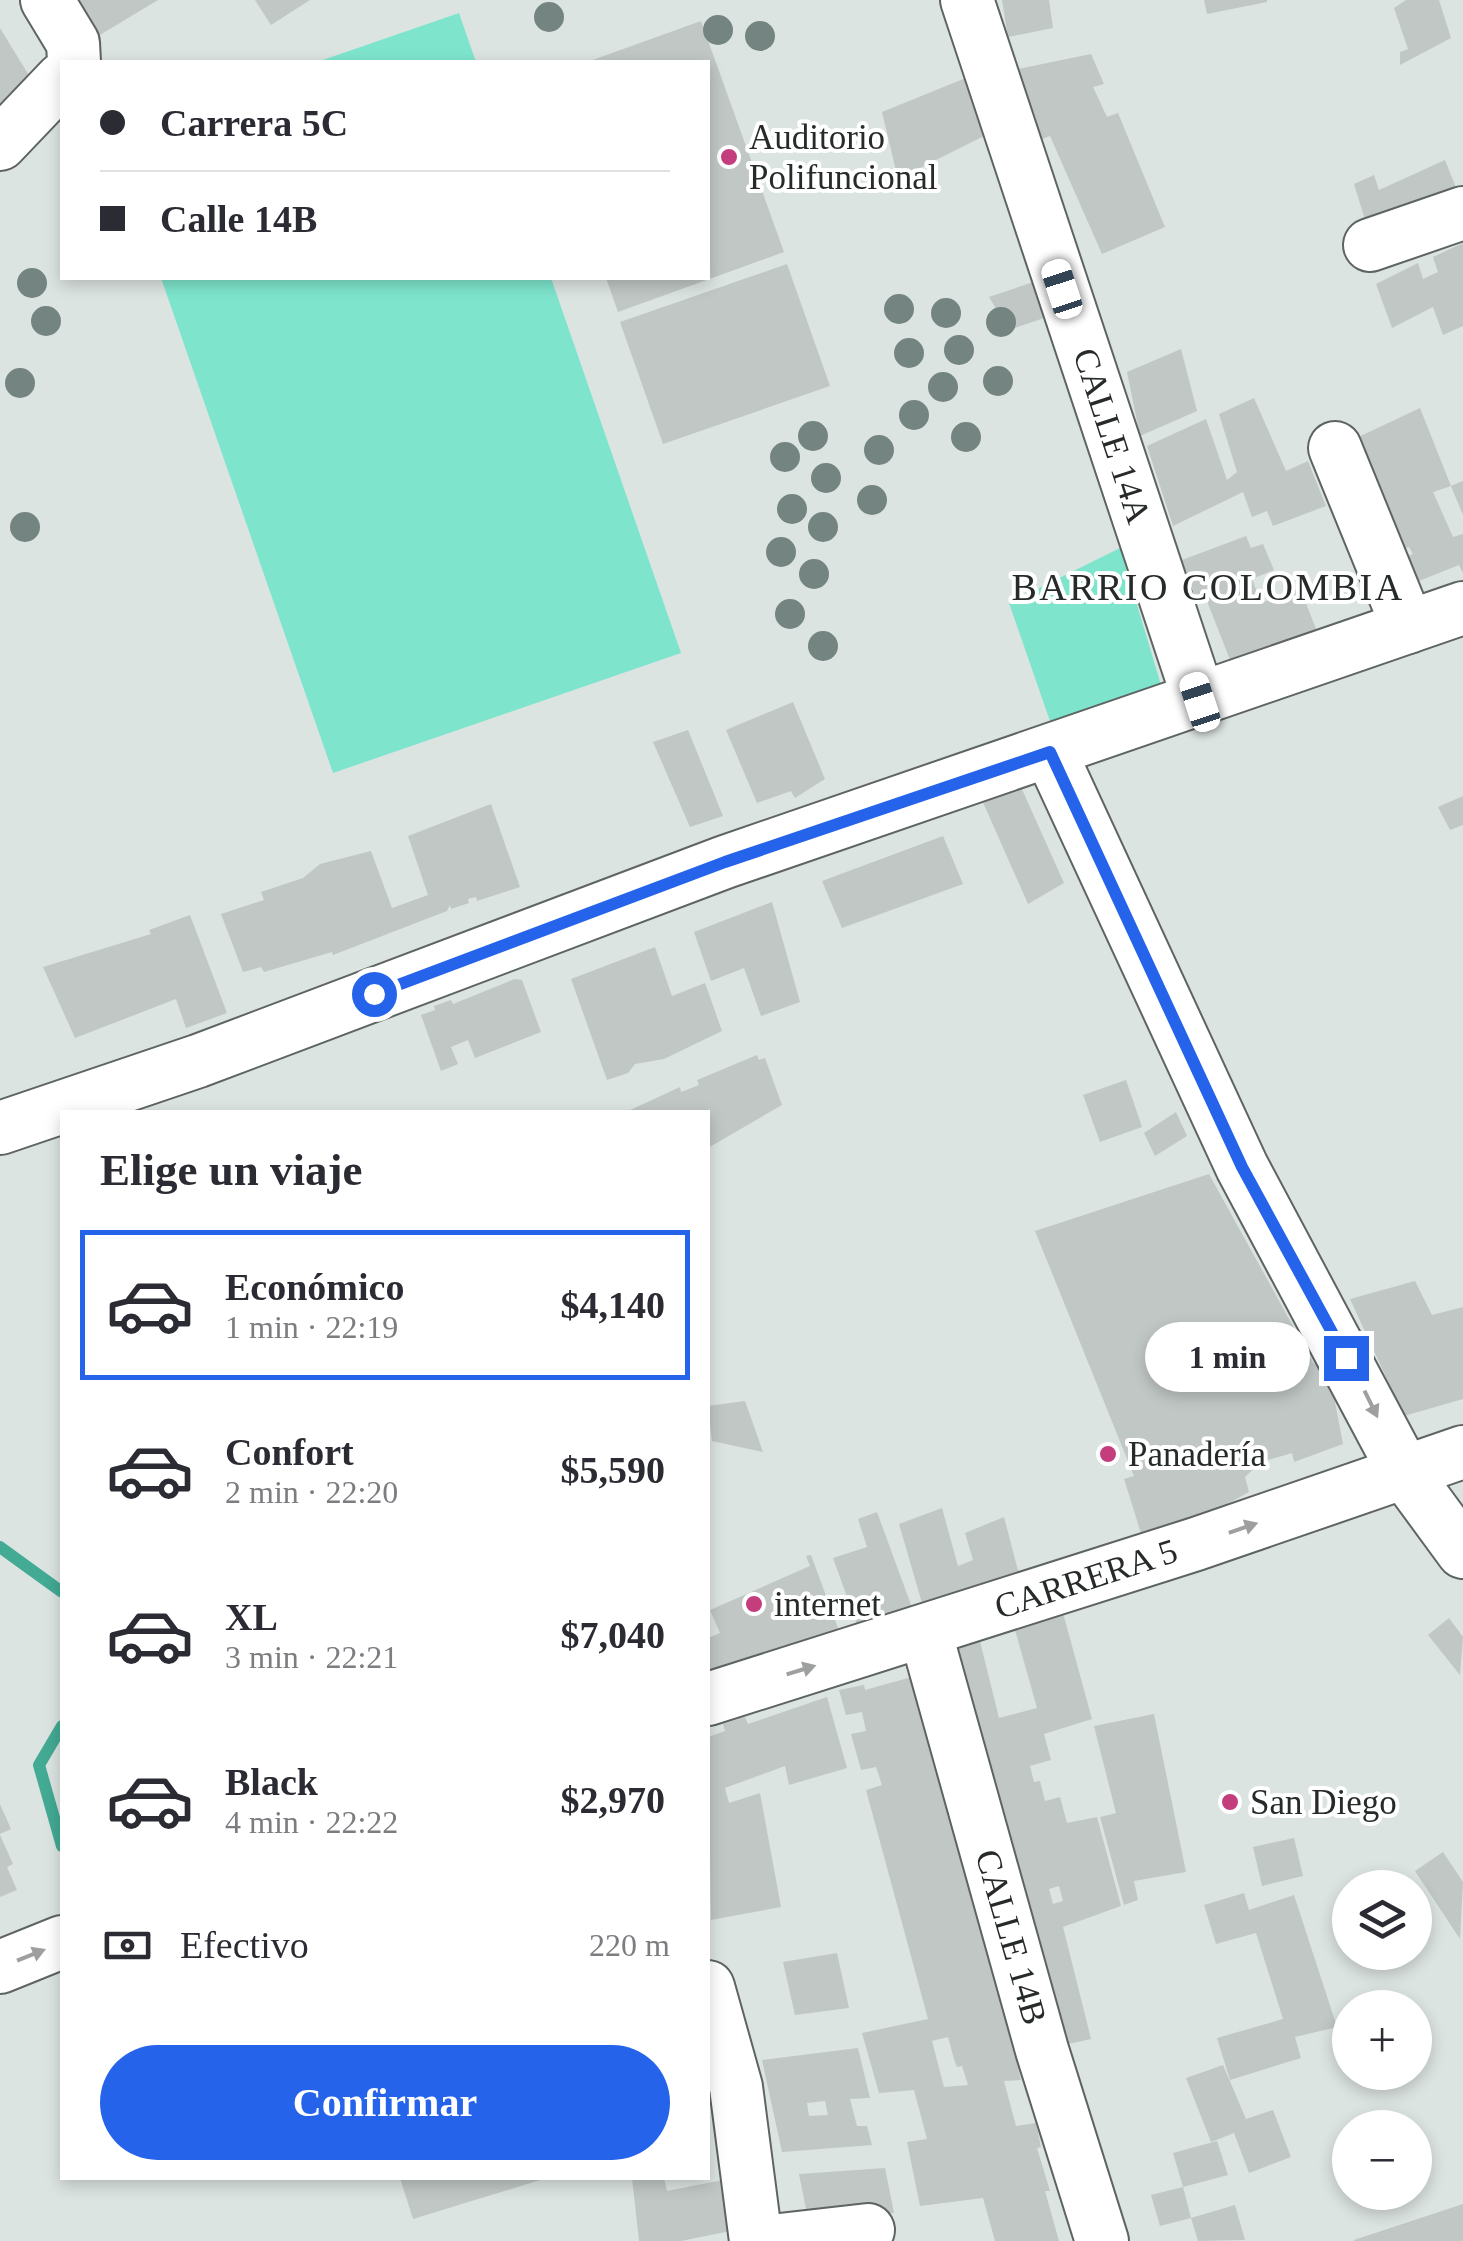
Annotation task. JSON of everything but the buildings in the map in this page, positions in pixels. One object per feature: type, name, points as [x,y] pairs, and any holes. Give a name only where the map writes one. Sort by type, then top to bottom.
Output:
[{"type":"street","points":[[46,0],[73,43],[74,60]]},
{"type":"street","name":"CALLE 14A","points":[[967,0],[1200,702]]},
{"type":"street","points":[[0,144],[60,81]]},
{"type":"street","points":[[1370,245],[1463,213]]},
{"type":"street","points":[[1335,448],[1408,627]]},
{"type":"street","points":[[0,1128],[198,1060],[725,862],[1200,702],[1463,608]]},
{"type":"street","points":[[1050,752],[1242,1167],[1405,1473],[1463,1552]]},
{"type":"street","name":"CARRERA 5","points":[[710,1699],[1463,1452]]},
{"type":"street","name":"CALLE 14B","points":[[925,1631],[1034,2019],[1102,2241]]},
{"type":"street","points":[[0,1967],[60,1943]]},
{"type":"street","points":[[710,1994],[736,2087],[756,2241]]},
{"type":"street","points":[[771,2241],[868,2230]]},
{"type":"green space","points":[[459,13],[475,60],[323,60]]},
{"type":"green space","points":[[162,280],[552,280],[681,653],[333,773]]},
{"type":"green space","points":[[1120,548],[1161,685],[1051,724],[1009,603]]},
{"type":"waterway","points":[[0,1547],[60,1591]]},
{"type":"waterway","points":[[60,1729],[39,1765],[60,1839]]},
{"type":"place","name":"Auditorio Polifuncional","points":[[729,157]]},
{"type":"place","name":"Panadería","points":[[1108,1454]]},
{"type":"place","name":"internet","points":[[754,1604]]},
{"type":"place","name":"San Diego","points":[[1230,1802]]},
{"type":"district","name":"BARRIO COLOMBIA","points":[[1208,587]]},
{"type":"route","points":[[374,994],[725,862],[1050,752],[1242,1167],[1346,1358]]}]
